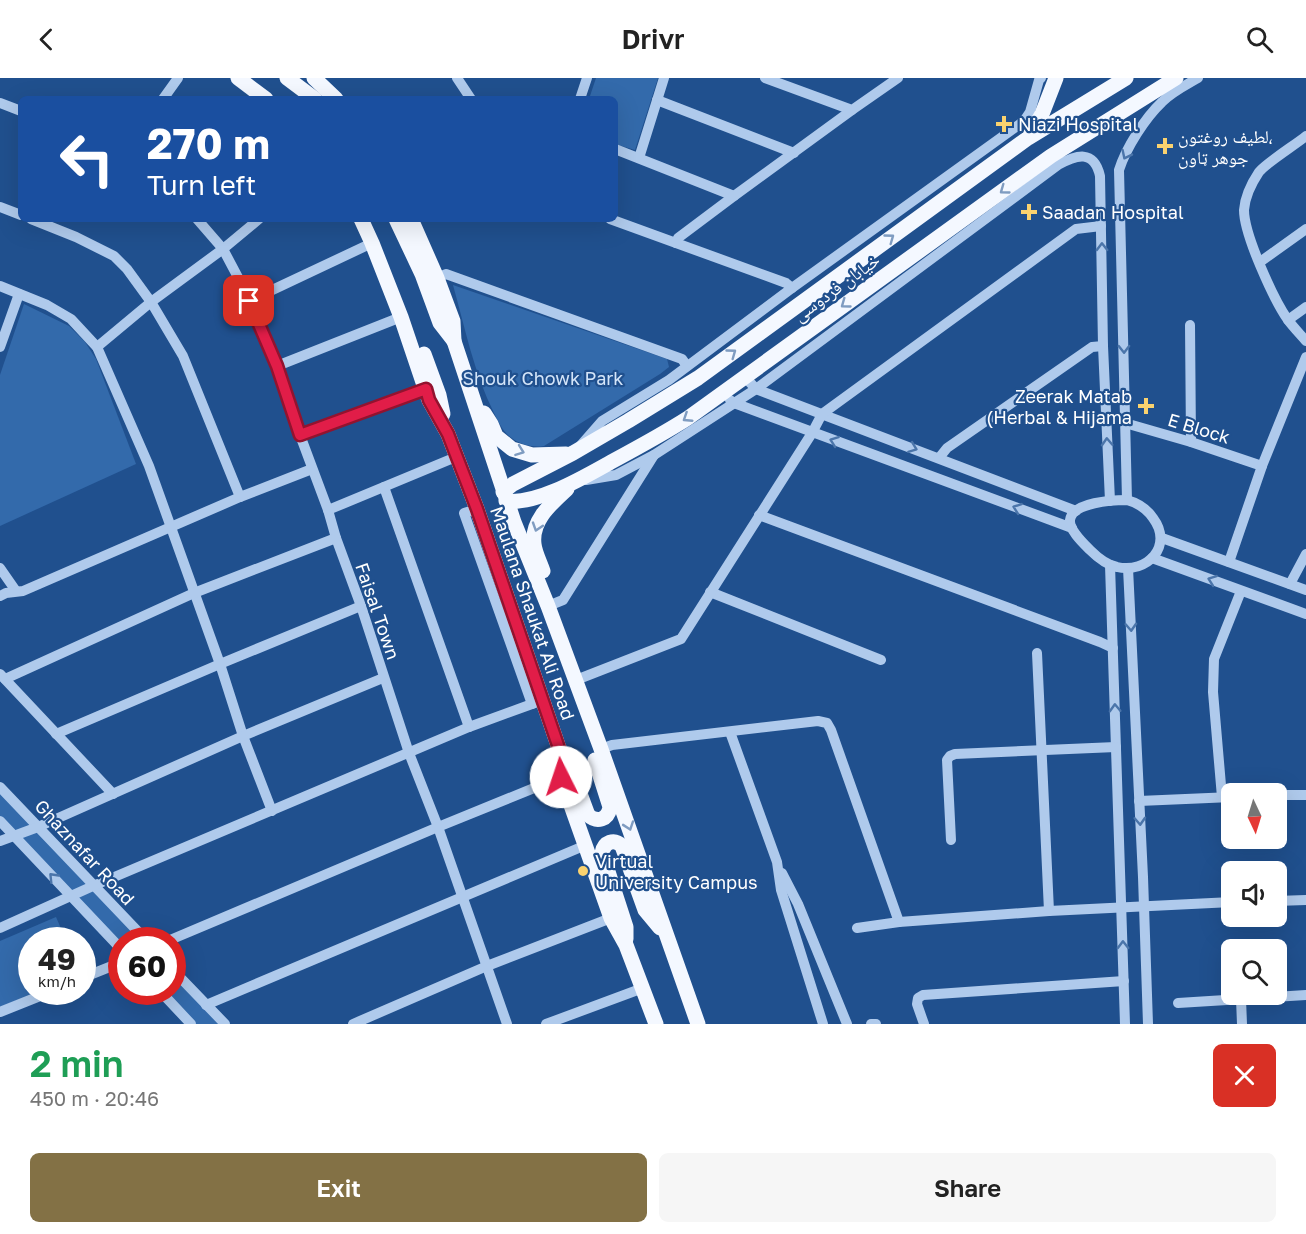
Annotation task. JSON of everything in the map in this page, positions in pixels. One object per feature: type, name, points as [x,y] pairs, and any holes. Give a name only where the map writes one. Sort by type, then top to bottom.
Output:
[{"type":"main road","points":[[238,78],[262,96]]},
{"type":"main road","points":[[252,78],[275,96]]},
{"type":"main road","points":[[287,78],[311,96]]},
{"type":"main road","name":"خیابان فردوسی","points":[[1126,78],[1028,138],[698,378],[628,422],[513,484],[505,496],[520,501],[534,498],[574,482],[728,398],[745,377],[799,337],[1055,160],[1173,85]]},
{"type":"main road","points":[[323,80],[334,96]]},
{"type":"main road","points":[[1028,138],[1042,114],[1049,80]]},
{"type":"main road","name":"Maulana Shaukat Ali Road","points":[[362,222],[432,392],[429,400],[448,434],[477,509],[537,702],[561,754],[561,777],[611,918],[626,945],[656,1024]]},
{"type":"main road","points":[[368,222],[397,280],[432,392]]},
{"type":"main road","points":[[398,222],[416,259],[440,324],[454,341]]},
{"type":"main road","name":"Maulana Shaukat Ali Road","points":[[412,222],[453,321],[454,341],[505,496],[591,721],[698,1024]]},
{"type":"main road","points":[[799,337],[778,341],[775,334],[800,310],[803,300]]},
{"type":"main road","points":[[470,393],[491,424],[496,436],[512,449],[532,455],[573,453]]},
{"type":"main road","points":[[548,606],[546,580],[534,544],[535,532],[544,512],[574,482]]},
{"type":"main road","points":[[561,754],[572,772],[588,815],[601,820],[609,812],[610,807],[595,762],[591,721]]},
{"type":"main road","points":[[626,945],[626,927],[602,853],[609,842],[619,843],[622,846],[645,910],[666,936]]},
{"type":"street","points":[[166,96],[178,78]]},
{"type":"street","points":[[457,78],[469,96]]},
{"type":"street","points":[[581,96],[587,78]]},
{"type":"street","points":[[639,158],[664,78]]},
{"type":"street","points":[[765,78],[852,110]]},
{"type":"street","points":[[676,243],[678,238],[734,196],[898,78]]},
{"type":"street","points":[[1127,500],[1119,170],[1125,154],[1173,85],[1198,78]]},
{"type":"street","points":[[573,453],[602,422],[669,380],[792,288],[1024,121],[1030,112],[1039,80],[1049,80]]},
{"type":"street","points":[[657,100],[794,153]]},
{"type":"street","points":[[0,104],[18,110]]},
{"type":"street","points":[[1306,136],[1260,170],[1247,193],[1244,214],[1250,238],[1274,295],[1288,320],[1306,341]]},
{"type":"street","points":[[618,150],[734,196]]},
{"type":"street","points":[[574,482],[616,475],[654,455],[728,398],[756,389],[1055,160],[1081,156],[1094,162],[1100,176],[1103,346],[1110,501]]},
{"type":"street","points":[[0,207],[18,214]]},
{"type":"street","points":[[39,222],[114,256],[127,269],[151,302],[183,356],[240,497]]},
{"type":"street","name":"Faisal Town","points":[[200,222],[223,249],[241,283],[277,366],[409,753],[438,827],[507,1024]]},
{"type":"street","points":[[97,347],[151,302],[255,222]]},
{"type":"street","points":[[618,222],[786,283],[792,288]]},
{"type":"street","points":[[576,680],[681,639],[822,414],[1076,229],[1101,226]]},
{"type":"street","points":[[1260,262],[1306,230]]},
{"type":"street","points":[[249,301],[372,243]]},
{"type":"street","points":[[437,278],[446,274],[682,359],[687,366]]},
{"type":"street","points":[[0,286],[47,305],[71,319],[97,347],[149,466],[220,664],[243,736],[272,811]]},
{"type":"street","points":[[0,347],[19,294]]},
{"type":"street","points":[[1288,320],[1306,307]]},
{"type":"street","points":[[277,366],[401,317]]},
{"type":"street","points":[[1190,325],[1191,442]]},
{"type":"street","points":[[939,458],[947,448],[1092,347],[1103,346]]},
{"type":"street","points":[[1229,562],[1262,466],[1306,357]]},
{"type":"street","points":[[745,377],[756,389],[1076,511]]},
{"type":"street","points":[[300,435],[432,392]]},
{"type":"street","points":[[728,398],[812,433],[1072,528]]},
{"type":"street","name":"E Block","points":[[1125,423],[1262,466]]},
{"type":"street","points":[[548,606],[562,600],[654,455]]},
{"type":"street","points":[[328,510],[456,457]]},
{"type":"street","points":[[0,596],[23,591],[240,497],[312,469]]},
{"type":"street","points":[[384,486],[469,727]]},
{"type":"street","points":[[1127,500],[1138,504],[1152,516],[1159,528],[1161,538],[1158,548],[1152,558],[1142,565],[1128,568],[1110,565],[1089,550],[1072,528],[1070,519],[1076,511],[1094,503],[1110,501],[1127,500]]},
{"type":"street","points":[[759,515],[1113,648]]},
{"type":"street","points":[[113,794],[2,676],[194,593],[336,538]]},
{"type":"street","points":[[1161,538],[1306,590]]},
{"type":"street","points":[[1290,584],[1306,554]]},
{"type":"street","points":[[1152,558],[1306,614]]},
{"type":"street","points":[[1110,565],[1125,1024]]},
{"type":"street","points":[[0,568],[16,591]]},
{"type":"street","points":[[1128,568],[1148,1024]]},
{"type":"street","points":[[1225,783],[1213,692],[1214,659],[1241,591]]},
{"type":"street","points":[[710,592],[880,660]]},
{"type":"street","points":[[56,734],[360,606]]},
{"type":"street","points":[[1036,653],[1049,911]]},
{"type":"street","points":[[0,841],[38,827],[243,736],[383,678]]},
{"type":"street","points":[[0,928],[93,886],[469,727],[537,702]]},
{"type":"street","points":[[601,749],[612,745],[818,721],[827,723],[899,922]]},
{"type":"street","points":[[730,732],[777,862],[798,904],[847,1024]]},
{"type":"street","points":[[951,840],[946,760],[950,756],[1116,747]]},
{"type":"street","points":[[186,933],[561,777]]},
{"type":"street","name":"Ghaznafar Road","points":[[0,787],[133,927]]},
{"type":"street","points":[[1287,795],[1306,795]]},
{"type":"street","points":[[1139,801],[1221,797]]},
{"type":"street","points":[[0,822],[108,935]]},
{"type":"street","points":[[206,1005],[586,845]]},
{"type":"street","points":[[777,862],[781,890],[823,1024]]},
{"type":"street","points":[[1287,901],[1306,900]]},
{"type":"street","points":[[857,928],[899,922],[1049,911],[1221,903]]},
{"type":"street","points":[[353,1024],[487,966],[611,918]]},
{"type":"street","points":[[924,1024],[917,1004],[918,998],[923,995],[1124,981]]},
{"type":"street","points":[[186,984],[225,1024]]},
{"type":"street","points":[[546,1024],[643,988]]},
{"type":"street","points":[[1287,996],[1306,995]]},
{"type":"street","points":[[1178,1003],[1221,1000]]},
{"type":"street","points":[[0,1012],[18,1005]]},
{"type":"street","points":[[173,1005],[191,1024]]},
{"type":"street","points":[[1241,1005],[1242,1024]]},
{"type":"street","points":[[871,1024],[876,1024]]},
{"type":"green space","points":[[596,78],[658,78],[635,150],[618,145],[618,96],[590,96]]},
{"type":"green space","name":"Shouk Chowk Park","points":[[453,285],[667,359],[669,367],[544,446],[530,446],[521,443],[504,431],[487,398],[470,350]]},
{"type":"green space","points":[[24,304],[69,326],[85,342],[96,359],[136,464],[0,526],[0,375]]},
{"type":"green space","points":[[0,787],[133,927],[108,927],[108,933],[0,819]]},
{"type":"green space","points":[[56,917],[60,927],[33,927]]},
{"type":"green space","points":[[18,933],[18,1000],[0,1007],[0,941]]},
{"type":"green space","points":[[186,984],[223,1024],[195,1024],[177,1005],[186,1005]]},
{"type":"place","name":"Niazi Hospital","points":[[1004,124]]},
{"type":"place","name":"لطیف روغتون، جوهر ټاون","points":[[1165,146]]},
{"type":"place","name":"Saadan Hospital","points":[[1029,212]]},
{"type":"place","name":"Zeerak Matab (Herbal & Hijama","points":[[1146,406]]},
{"type":"place","name":"Virtual University Campus","points":[[583,871]]},
{"type":"route","points":[[249,301],[277,366],[300,435],[426,389],[429,400],[448,434],[477,509],[561,754],[561,777]]}]
